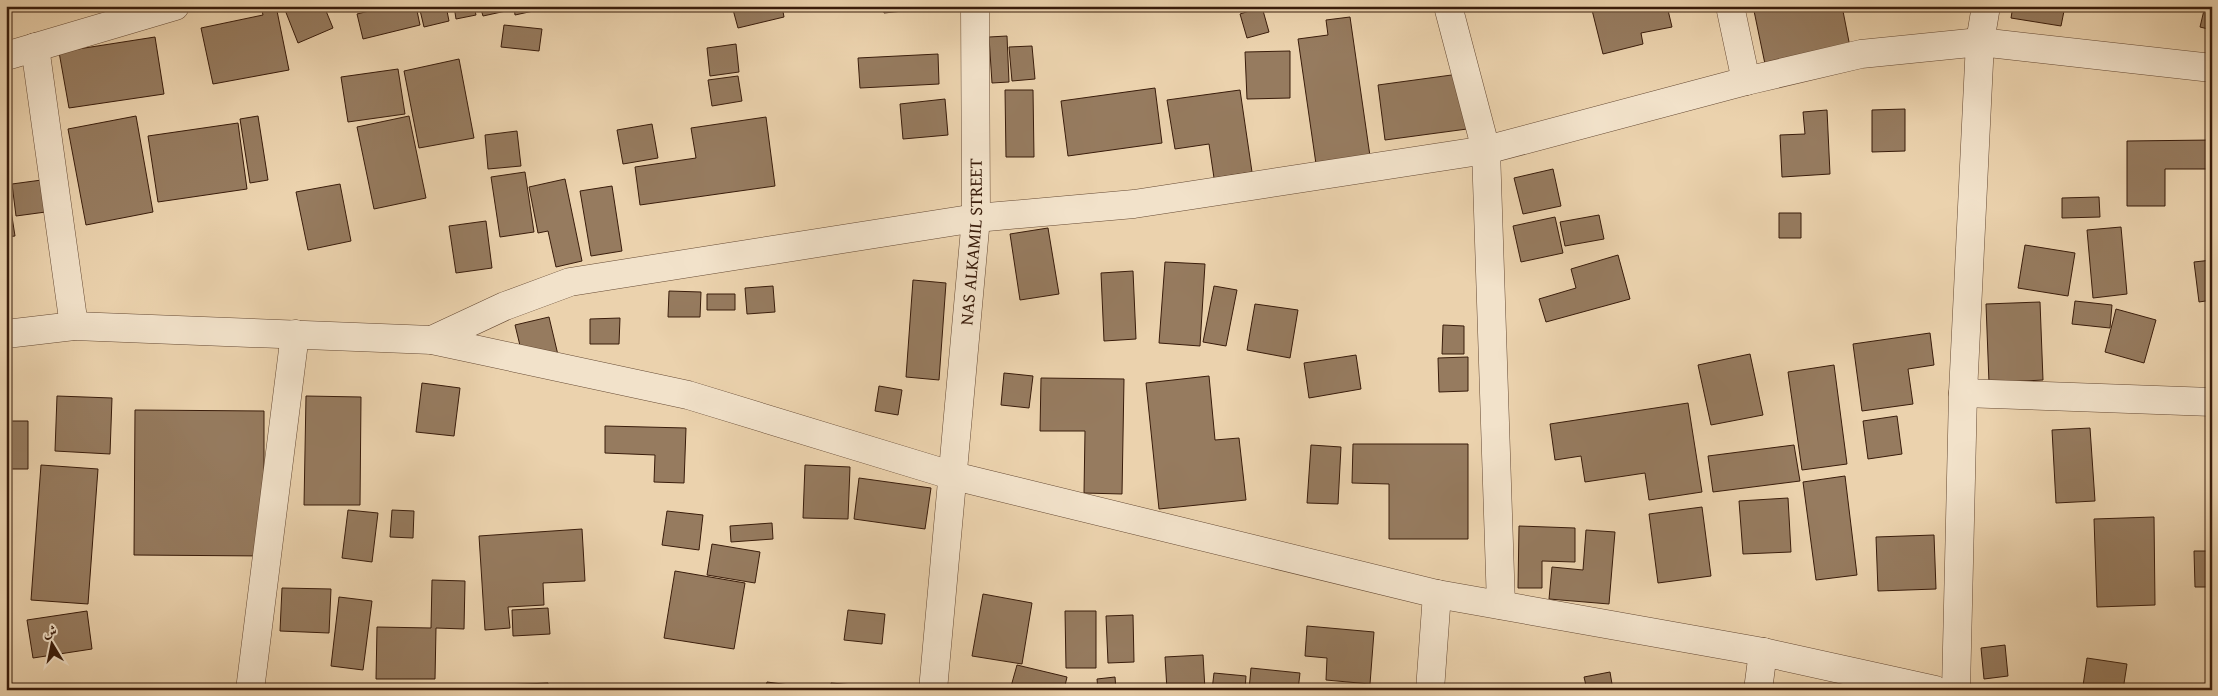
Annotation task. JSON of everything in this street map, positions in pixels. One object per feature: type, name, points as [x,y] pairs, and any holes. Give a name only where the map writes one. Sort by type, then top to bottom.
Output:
[{"type":"street","points":[[6,56],[175,6]]},
{"type":"street","name":"NAS ALKAMIL STREET","points":[[933,690],[976,218],[975,6]]},
{"type":"street","points":[[1448,6],[1486,150],[1501,605]]},
{"type":"street","points":[[1730,6],[1746,81]]},
{"type":"street","points":[[1956,690],[1963,393],[1980,42],[1986,6]]},
{"type":"street","points":[[432,340],[505,306],[570,282],[976,218],[1134,204],[1486,150],[1746,81],[1861,54],[1980,42],[2212,68]]},
{"type":"street","points":[[34,47],[74,326]]},
{"type":"street","points":[[6,334],[74,326],[432,340],[688,396],[954,476],[1437,594],[1763,652],[1935,690]]},
{"type":"street","points":[[250,690],[295,334]]},
{"type":"street","points":[[1963,393],[2212,402]]},
{"type":"street","points":[[1430,690],[1437,594]]},
{"type":"street","points":[[1758,690],[1763,652]]},
{"type":"building","points":[[261,6],[276,6],[289,70],[213,84],[201,28],[263,15]]},
{"type":"building","points":[[294,6],[324,6],[333,28],[298,43],[285,10]]},
{"type":"building","points":[[389,6],[416,6],[420,25],[363,39],[357,14]]},
{"type":"building","points":[[419,6],[446,6],[449,21],[424,27]]},
{"type":"building","points":[[454,6],[474,6],[476,15],[456,19]]},
{"type":"building","points":[[480,6],[504,6],[506,11],[483,16]]},
{"type":"building","points":[[514,6],[537,6],[538,10],[515,15]]},
{"type":"building","points":[[732,6],[782,6],[784,17],[738,28]]},
{"type":"building","points":[[883,6],[913,6],[913,10],[884,13]]},
{"type":"building","points":[[1607,6],[1667,6],[1672,27],[1641,33],[1643,44],[1603,54],[1592,10]]},
{"type":"building","points":[[1753,6],[1842,6],[1850,47],[1765,64]]},
{"type":"building","points":[[2013,6],[2065,6],[2061,26],[2011,18]]},
{"type":"building","points":[[2205,6],[2212,6],[2212,30],[2200,27]]},
{"type":"building","points":[[1262,7],[1269,32],[1247,38],[1240,14]]},
{"type":"building","points":[[1350,17],[1371,163],[1317,171],[1298,39],[1328,35],[1326,20]]},
{"type":"building","points":[[504,25],[542,29],[539,51],[501,47]]},
{"type":"building","points":[[1007,36],[1009,82],[992,83],[989,37]]},
{"type":"building","points":[[155,37],[164,94],[69,108],[59,52]]},
{"type":"building","points":[[736,44],[739,72],[710,76],[707,48]]},
{"type":"building","points":[[1032,46],[1035,79],[1012,81],[1009,47]]},
{"type":"building","points":[[1290,51],[1290,98],[1247,99],[1245,52]]},
{"type":"building","points":[[938,54],[939,84],[860,88],[858,58]]},
{"type":"building","points":[[459,59],[474,138],[419,148],[404,71]]},
{"type":"building","points":[[398,69],[405,114],[348,122],[341,77]]},
{"type":"building","points":[[1459,74],[1467,129],[1385,140],[1378,85]]},
{"type":"building","points":[[738,76],[742,101],[712,106],[708,80]]},
{"type":"building","points":[[1155,88],[1162,143],[1068,156],[1061,101]]},
{"type":"building","points":[[1005,90],[1033,90],[1034,157],[1006,157]]},
{"type":"building","points":[[1240,90],[1252,172],[1214,178],[1209,144],[1175,149],[1167,100]]},
{"type":"building","points":[[945,99],[948,135],[903,139],[900,104]]},
{"type":"building","points":[[1905,109],[1905,151],[1872,152],[1872,110]]},
{"type":"building","points":[[1827,110],[1830,174],[1782,177],[1780,135],[1805,134],[1803,112]]},
{"type":"building","points":[[136,116],[153,212],[86,225],[68,129]]},
{"type":"building","points":[[258,116],[268,180],[250,183],[240,119]]},
{"type":"building","points":[[409,116],[426,198],[374,209],[357,127]]},
{"type":"building","points":[[766,117],[775,186],[640,205],[635,167],[696,158],[691,128]]},
{"type":"building","points":[[238,123],[247,189],[158,202],[148,136]]},
{"type":"building","points":[[652,124],[658,158],[623,164],[617,130]]},
{"type":"building","points":[[517,131],[521,166],[488,169],[485,135]]},
{"type":"building","points":[[2212,140],[2212,169],[2165,169],[2165,206],[2127,206],[2127,141]]},
{"type":"building","points":[[1553,169],[1561,206],[1523,214],[1514,178]]},
{"type":"building","points":[[525,172],[534,232],[500,237],[491,177]]},
{"type":"building","points":[[49,179],[53,211],[16,216],[12,184]]},
{"type":"building","points":[[565,179],[582,261],[556,267],[548,231],[538,233],[529,187]]},
{"type":"building","points":[[340,184],[351,241],[308,250],[296,192]]},
{"type":"building","points":[[612,186],[622,251],[591,256],[580,191]]},
{"type":"building","points":[[6,191],[8,191],[15,236],[6,237]]},
{"type":"building","points":[[2099,197],[2100,217],[2062,218],[2062,198]]},
{"type":"building","points":[[1779,213],[1801,213],[1801,238],[1779,238]]},
{"type":"building","points":[[1599,215],[1604,239],[1565,246],[1560,222]]},
{"type":"building","points":[[1555,217],[1563,253],[1521,262],[1513,226]]},
{"type":"building","points":[[486,221],[492,268],[456,273],[449,226]]},
{"type":"building","points":[[2121,227],[2127,294],[2093,298],[2087,230]]},
{"type":"building","points":[[1048,228],[1059,294],[1020,300],[1010,234]]},
{"type":"building","points":[[2025,245],[2075,253],[2068,296],[2018,288]]},
{"type":"building","points":[[1618,255],[1630,299],[1546,322],[1539,299],[1576,288],[1571,269]]},
{"type":"building","points":[[2212,260],[2212,300],[2199,302],[2194,262]]},
{"type":"building","points":[[1165,262],[1205,264],[1200,346],[1159,343]]},
{"type":"building","points":[[1133,271],[1136,339],[1104,341],[1101,273]]},
{"type":"building","points":[[913,280],[946,283],[939,380],[906,377]]},
{"type":"building","points":[[773,286],[775,312],[747,314],[745,288]]},
{"type":"building","points":[[1214,286],[1237,290],[1226,346],[1203,342]]},
{"type":"building","points":[[669,291],[701,292],[700,317],[668,317]]},
{"type":"building","points":[[707,294],[735,294],[735,310],[707,310]]},
{"type":"building","points":[[2075,301],[2112,305],[2110,328],[2072,324]]},
{"type":"building","points":[[2040,302],[2043,380],[1989,383],[1986,304]]},
{"type":"building","points":[[1255,304],[1298,310],[1290,358],[1247,350]]},
{"type":"building","points":[[2116,309],[2156,320],[2144,363],[2105,352]]},
{"type":"building","points":[[549,317],[558,355],[524,362],[515,325]]},
{"type":"building","points":[[620,318],[619,344],[590,344],[590,319]]},
{"type":"building","points":[[1443,325],[1464,326],[1464,354],[1442,354]]},
{"type":"building","points":[[1930,333],[1934,365],[1908,369],[1913,404],[1862,411],[1853,344]]},
{"type":"building","points":[[1750,354],[1763,415],[1711,425],[1698,365]]},
{"type":"building","points":[[1356,355],[1361,389],[1309,398],[1304,363]]},
{"type":"building","points":[[1468,357],[1468,391],[1439,392],[1438,358]]},
{"type":"building","points":[[1834,365],[1847,464],[1802,470],[1788,372]]},
{"type":"building","points":[[1004,373],[1033,376],[1029,408],[1001,405]]},
{"type":"building","points":[[1209,376],[1215,440],[1239,438],[1246,500],[1159,509],[1146,383]]},
{"type":"building","points":[[1041,378],[1124,379],[1122,494],[1084,493],[1085,431],[1040,431]]},
{"type":"building","points":[[422,383],[460,388],[454,436],[416,432]]},
{"type":"building","points":[[879,386],[902,390],[898,415],[875,411]]},
{"type":"building","points":[[57,396],[112,398],[110,454],[55,451]]},
{"type":"building","points":[[306,396],[361,397],[360,505],[304,505]]},
{"type":"building","points":[[1688,403],[1702,492],[1649,500],[1645,473],[1585,482],[1581,456],[1555,460],[1550,424]]},
{"type":"building","points":[[135,410],[264,411],[264,556],[134,555]]},
{"type":"building","points":[[1897,416],[1902,454],[1868,459],[1863,421]]},
{"type":"building","points":[[6,421],[28,421],[28,469],[6,469]]},
{"type":"building","points":[[605,426],[686,428],[684,483],[654,482],[655,455],[605,453]]},
{"type":"building","points":[[2090,428],[2095,501],[2056,503],[2052,430]]},
{"type":"building","points":[[1353,444],[1468,444],[1468,539],[1389,539],[1389,484],[1352,483]]},
{"type":"building","points":[[1311,445],[1341,447],[1338,504],[1307,503]]},
{"type":"building","points":[[1794,445],[1800,481],[1713,492],[1708,456]]},
{"type":"building","points":[[41,465],[98,469],[88,604],[31,600]]},
{"type":"building","points":[[805,465],[850,467],[848,519],[803,518]]},
{"type":"building","points":[[1845,476],[1857,575],[1816,580],[1803,482]]},
{"type":"building","points":[[859,478],[931,488],[925,529],[854,519]]},
{"type":"building","points":[[1788,498],[1791,552],[1743,554],[1739,501]]},
{"type":"building","points":[[1702,507],[1711,576],[1658,583],[1649,514]]},
{"type":"building","points":[[348,510],[378,513],[372,562],[342,558]]},
{"type":"building","points":[[392,510],[414,511],[413,538],[390,537]]},
{"type":"building","points":[[667,511],[703,515],[699,550],[662,545]]},
{"type":"building","points":[[2154,517],[2155,605],[2097,607],[2094,519]]},
{"type":"building","points":[[772,523],[773,539],[731,542],[730,526]]},
{"type":"building","points":[[1519,526],[1575,528],[1575,562],[1542,561],[1542,588],[1518,588]]},
{"type":"building","points":[[582,529],[585,581],[543,583],[544,605],[508,607],[510,628],[485,630],[479,536]]},
{"type":"building","points":[[1586,530],[1615,532],[1609,604],[1549,599],[1552,567],[1583,570]]},
{"type":"building","points":[[1934,535],[1936,589],[1878,591],[1876,537]]},
{"type":"building","points":[[712,544],[760,552],[755,583],[707,575]]},
{"type":"building","points":[[2194,551],[2212,551],[2212,587],[2195,587]]},
{"type":"building","points":[[675,571],[745,583],[734,649],[664,638]]},
{"type":"building","points":[[432,580],[465,581],[464,629],[436,628],[435,679],[376,679],[377,627],[431,628]]},
{"type":"building","points":[[282,588],[331,589],[329,633],[280,631]]},
{"type":"building","points":[[983,594],[1032,603],[1022,664],[972,656]]},
{"type":"building","points":[[339,597],[372,601],[363,670],[331,666]]},
{"type":"building","points":[[548,608],[550,634],[513,636],[512,610]]},
{"type":"building","points":[[848,610],[885,614],[882,644],[844,640]]},
{"type":"building","points":[[87,611],[92,649],[33,658],[27,620]]},
{"type":"building","points":[[1065,611],[1096,611],[1096,668],[1066,668]]},
{"type":"building","points":[[1133,615],[1134,662],[1108,663],[1106,616]]},
{"type":"building","points":[[1307,626],[1374,632],[1370,684],[1326,680],[1327,658],[1305,656]]},
{"type":"building","points":[[2005,645],[2008,676],[1984,679],[1981,648]]},
{"type":"building","points":[[1203,655],[1205,690],[1167,690],[1165,657]]},
{"type":"building","points":[[2087,658],[2127,664],[2123,690],[2083,686]]},
{"type":"building","points":[[1017,665],[1067,677],[1064,690],[1010,690]]},
{"type":"building","points":[[1251,668],[1300,673],[1298,690],[1249,690]]},
{"type":"building","points":[[1610,672],[1613,690],[1587,690],[1584,677]]},
{"type":"building","points":[[1214,673],[1246,676],[1245,690],[1212,690]]},
{"type":"building","points":[[1115,677],[1116,690],[1098,690],[1097,679]]},
{"type":"building","points":[[767,682],[820,689],[765,690]]},
{"type":"building","points":[[548,683],[548,690],[460,690],[459,687]]},
{"type":"building","points":[[831,683],[889,688],[889,690],[831,690]]},
{"type":"building","points":[[2142,686],[2174,686],[2174,690],[2142,690]]}]
